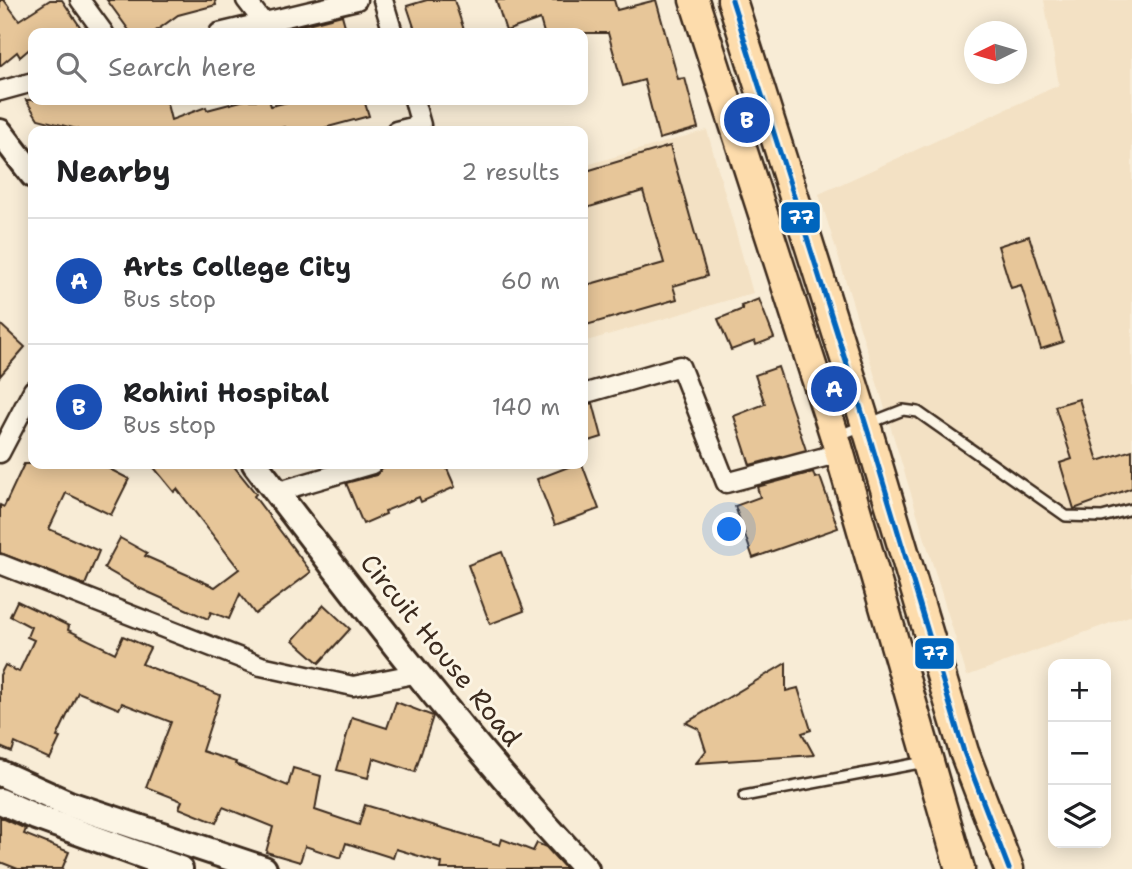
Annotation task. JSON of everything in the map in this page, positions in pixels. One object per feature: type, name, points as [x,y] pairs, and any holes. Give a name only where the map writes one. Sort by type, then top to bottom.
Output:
[{"type":"main road","points":[[694,0],[838,445],[960,869]]},
{"type":"main road","points":[[732,0],[866,425],[964,752],[1009,869]]},
{"type":"street","points":[[80,0],[100,28]]},
{"type":"street","points":[[246,0],[263,22]]},
{"type":"street","points":[[239,28],[357,0]]},
{"type":"street","points":[[383,0],[391,28]]},
{"type":"street","points":[[0,91],[28,83]]},
{"type":"street","points":[[415,105],[421,126]]},
{"type":"street","points":[[0,132],[28,169]]},
{"type":"street","points":[[588,393],[680,366],[726,483],[838,445]]},
{"type":"street","points":[[0,453],[28,400]]},
{"type":"street","name":"Circuit House Road","points":[[259,469],[419,673],[544,825],[586,869]]},
{"type":"street","points":[[276,492],[355,469]]},
{"type":"street","points":[[0,564],[261,666],[353,687],[419,673]]},
{"type":"street","points":[[0,773],[69,804],[264,869]]},
{"type":"street","points":[[0,801],[36,817],[180,869]]},
{"type":"lane","points":[[838,445],[866,425],[904,410],[918,412],[1066,516],[1102,517],[1132,509]]},
{"type":"lane","points":[[744,796],[930,761]]},
{"type":"shaded area","points":[[1044,0],[1132,0],[1132,615],[967,676],[819,194],[1059,85]]},
{"type":"shaded area","points":[[707,130],[753,293],[588,341],[588,165]]},
{"type":"building","points":[[0,0],[4,0],[19,20],[50,0],[62,0],[81,28],[28,28],[28,50],[20,57],[17,52],[0,66]]},
{"type":"building","points":[[107,0],[215,0],[216,5],[178,15],[160,28],[127,28]]},
{"type":"building","points":[[427,0],[454,0],[463,28],[414,28],[407,6]]},
{"type":"building","points":[[496,0],[614,0],[617,10],[656,0],[678,79],[685,78],[698,128],[659,139],[644,80],[623,86],[608,33],[588,33],[588,28],[543,28],[540,19],[514,28],[505,28]]},
{"type":"building","points":[[342,15],[346,28],[292,28]]},
{"type":"building","points":[[29,105],[167,105],[171,120],[206,107],[207,110],[226,105],[366,105],[369,116],[332,126],[65,126],[38,119]]},
{"type":"building","points":[[670,146],[707,276],[673,286],[677,299],[588,325],[588,285],[664,263],[643,191],[588,208],[588,171]]},
{"type":"building","points":[[1029,236],[1063,342],[1041,349],[1021,285],[1011,288],[998,246]]},
{"type":"building","points":[[759,299],[774,338],[756,345],[755,341],[731,350],[718,319]]},
{"type":"building","points":[[0,324],[25,347],[0,376]]},
{"type":"building","points":[[778,367],[806,450],[750,465],[734,416],[765,404],[755,375]]},
{"type":"building","points":[[1079,399],[1098,461],[1132,450],[1132,488],[1074,509],[1060,463],[1072,459],[1055,406]]},
{"type":"building","points":[[593,403],[602,437],[588,441],[588,404]]},
{"type":"building","points":[[24,464],[28,464],[28,469],[110,469],[129,479],[111,515],[66,493],[49,529],[99,551],[85,585],[0,553],[0,505],[4,507]]},
{"type":"building","points":[[155,469],[236,469],[311,572],[255,614],[240,594],[229,619],[211,612],[208,619],[139,588],[104,568],[120,538],[147,553],[145,556],[215,587],[239,569],[177,489],[174,492]]},
{"type":"building","points":[[381,469],[447,469],[455,487],[421,502],[419,497],[385,511],[386,514],[363,524],[346,483],[376,475]]},
{"type":"building","points":[[563,469],[584,469],[599,509],[555,525],[537,479]]},
{"type":"building","points":[[813,472],[815,478],[820,477],[838,528],[753,558],[735,506],[760,497],[757,487]]},
{"type":"building","points":[[502,552],[524,611],[490,624],[468,565]]},
{"type":"building","points":[[17,601],[69,626],[68,630],[115,653],[123,636],[150,648],[142,664],[220,695],[202,751],[236,762],[235,764],[288,786],[293,768],[321,776],[315,810],[359,825],[365,805],[500,845],[502,839],[533,851],[537,843],[546,847],[566,869],[441,869],[442,863],[396,849],[393,858],[346,843],[341,858],[305,846],[300,862],[266,852],[273,827],[223,807],[216,823],[179,808],[182,801],[146,787],[171,722],[122,703],[119,709],[78,692],[50,759],[15,743],[12,752],[0,747],[0,675],[5,665],[19,672],[34,640],[27,637],[31,627],[10,616]]},
{"type":"building","points":[[324,605],[350,629],[319,663],[293,640]]},
{"type":"building","points":[[786,663],[786,691],[798,688],[811,730],[802,733],[814,755],[696,763],[706,751],[699,729],[686,723]]},
{"type":"building","points":[[396,702],[433,716],[415,772],[373,758],[368,778],[337,770],[352,717],[387,728]]},
{"type":"building","points":[[0,817],[26,829],[24,834],[69,852],[62,869],[18,869],[0,862]]},
{"type":"transit line","name":"77","points":[[732,0],[866,425],[964,752],[1009,869]]},
{"type":"place","name":"Rohini Hospital","points":[[747,120]]},
{"type":"place","name":"Arts College City","points":[[834,389]]}]
